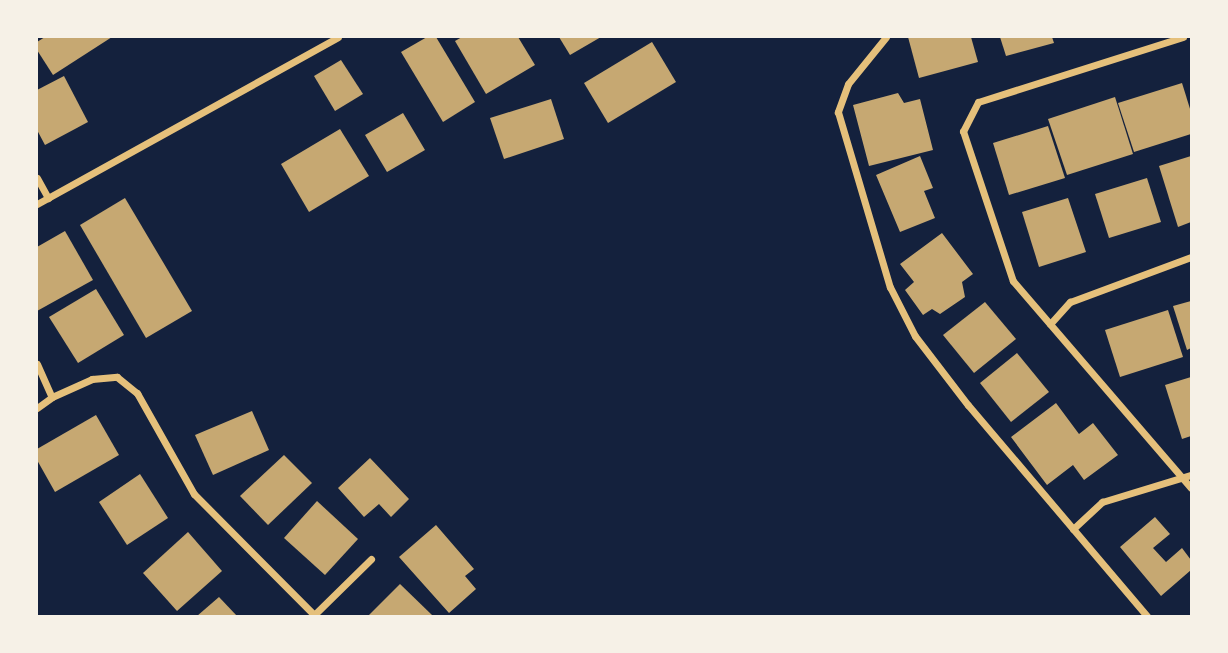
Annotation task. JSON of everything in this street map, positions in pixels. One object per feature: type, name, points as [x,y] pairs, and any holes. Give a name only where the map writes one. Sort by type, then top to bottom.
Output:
[{"type":"street","points":[[37,204],[338,37]]},
{"type":"street","points":[[886,37],[848,84],[838,112],[890,287],[915,336],[1147,616]]},
{"type":"street","points":[[1183,37],[978,102],[963,131],[1013,281],[1191,488]]},
{"type":"street","points":[[37,178],[48,198]]},
{"type":"street","points":[[1050,324],[1070,302],[1191,257]]},
{"type":"street","points":[[37,364],[52,397]]},
{"type":"street","points":[[37,408],[52,397],[92,379],[117,377],[137,393],[194,494],[315,616],[371,559]]},
{"type":"street","points":[[1073,529],[1102,502],[1191,475]]},
{"type":"building","points":[[45,37],[112,37],[53,75],[37,50],[37,42]]},
{"type":"building","points":[[427,37],[436,37],[475,102],[443,122],[401,52]]},
{"type":"building","points":[[462,37],[518,37],[535,65],[486,94],[455,41]]},
{"type":"building","points":[[559,37],[601,37],[570,55]]},
{"type":"building","points":[[908,37],[971,37],[978,62],[919,78]]},
{"type":"building","points":[[1000,37],[1052,37],[1054,43],[1006,56]]},
{"type":"building","points":[[652,42],[676,82],[608,123],[584,83]]},
{"type":"building","points":[[341,60],[363,94],[335,111],[314,76]]},
{"type":"building","points":[[64,76],[88,122],[45,145],[37,130],[37,90]]},
{"type":"building","points":[[1182,83],[1191,112],[1191,134],[1134,152],[1118,103]]},
{"type":"building","points":[[898,93],[904,103],[920,99],[933,150],[869,166],[853,105]]},
{"type":"building","points":[[1115,97],[1133,154],[1067,175],[1048,119]]},
{"type":"building","points":[[551,99],[564,139],[504,159],[490,118]]},
{"type":"building","points":[[403,113],[425,150],[387,172],[365,135]]},
{"type":"building","points":[[1048,126],[1065,178],[1009,195],[993,143]]},
{"type":"building","points":[[340,129],[369,176],[309,212],[281,164]]},
{"type":"building","points":[[920,156],[933,188],[924,191],[935,218],[900,232],[876,175]]},
{"type":"building","points":[[1191,156],[1191,222],[1178,227],[1159,166]]},
{"type":"building","points":[[1147,178],[1161,222],[1109,238],[1095,194]]},
{"type":"building","points":[[125,198],[192,311],[146,338],[80,225]]},
{"type":"building","points":[[1068,198],[1086,252],[1039,267],[1022,212]]},
{"type":"building","points":[[65,231],[93,280],[37,311],[37,247]]},
{"type":"building","points":[[942,233],[973,274],[962,282],[965,297],[940,314],[932,309],[923,315],[905,290],[914,282],[900,264]]},
{"type":"building","points":[[96,289],[124,335],[78,363],[49,317]]},
{"type":"building","points":[[1191,301],[1191,348],[1187,350],[1173,306]]},
{"type":"building","points":[[985,302],[1016,339],[974,373],[943,335]]},
{"type":"building","points":[[1168,310],[1183,357],[1120,377],[1105,330]]},
{"type":"building","points":[[1017,353],[1049,392],[1011,422],[980,383]]},
{"type":"building","points":[[1191,377],[1191,436],[1182,439],[1165,385]]},
{"type":"building","points":[[1056,403],[1079,434],[1093,423],[1118,455],[1084,480],[1073,465],[1047,485],[1011,437]]},
{"type":"building","points":[[252,411],[269,450],[213,475],[195,435]]},
{"type":"building","points":[[96,415],[119,455],[55,492],[37,460],[37,449]]},
{"type":"building","points":[[284,455],[312,483],[268,525],[240,496]]},
{"type":"building","points":[[370,458],[409,499],[391,517],[379,504],[364,517],[338,488]]},
{"type":"building","points":[[140,474],[168,518],[127,545],[99,502]]},
{"type":"building","points":[[317,501],[358,539],[325,575],[284,538]]},
{"type":"building","points":[[1155,517],[1170,534],[1153,548],[1166,562],[1182,548],[1191,560],[1191,570],[1161,596],[1120,547]]},
{"type":"building","points":[[436,525],[474,569],[465,576],[476,589],[449,613],[399,557]]},
{"type":"building","points":[[188,532],[222,571],[177,611],[143,573]]},
{"type":"building","points":[[400,584],[433,616],[368,616]]},
{"type":"building","points":[[219,597],[237,616],[197,616]]}]
